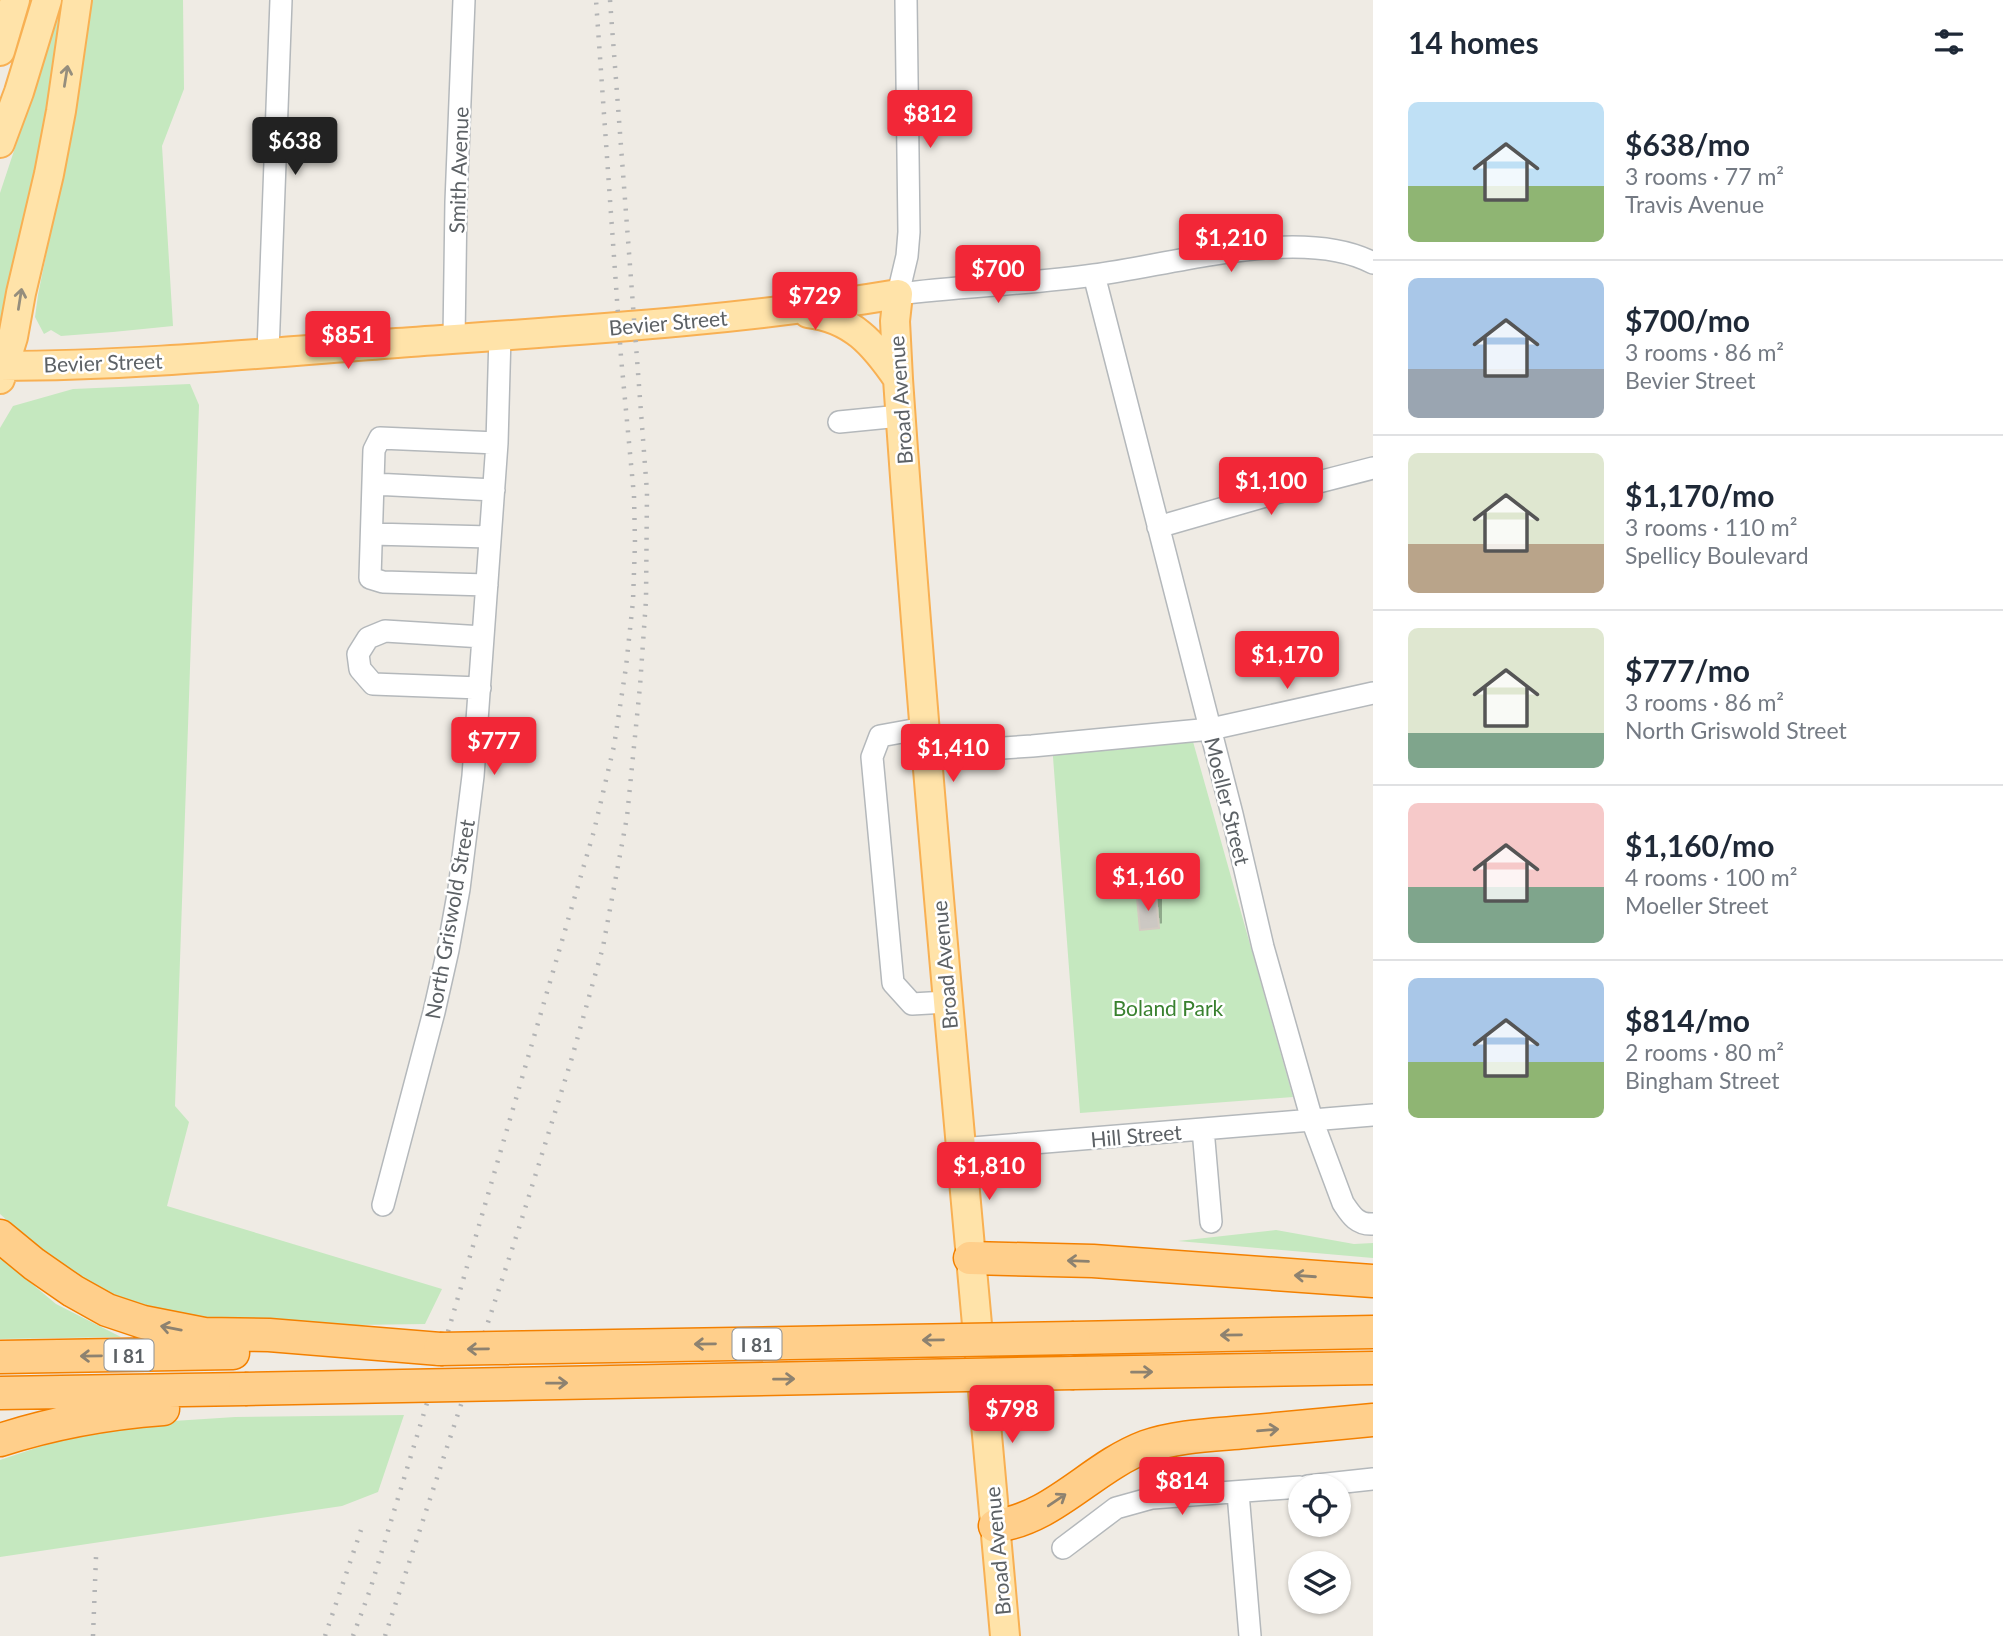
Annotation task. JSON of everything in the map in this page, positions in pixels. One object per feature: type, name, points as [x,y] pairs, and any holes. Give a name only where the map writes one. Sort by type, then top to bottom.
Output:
[{"type":"highway","points":[[0,1236],[55,1280],[92,1302],[123,1316],[163,1327],[260,1344]]},
{"type":"highway","points":[[970,1258],[1093,1261],[1373,1282]]},
{"type":"highway","name":"I 81","points":[[0,1357],[260,1344],[440,1349],[1373,1332]]},
{"type":"highway","name":"I 81","points":[[0,1393],[242,1398],[440,1385],[1373,1367]]},
{"type":"highway","points":[[0,1440],[59,1424],[120,1413],[242,1398]]},
{"type":"highway","points":[[995,1526],[1035,1514],[1117,1460],[1160,1443],[1201,1436],[1373,1420]]},
{"type":"main road","points":[[0,51],[15,0]]},
{"type":"main road","points":[[0,143],[19,92],[47,0]]},
{"type":"main road","points":[[2,370],[13,337],[51,164],[77,0]]},
{"type":"main road","name":"Bevier Street","points":[[2,370],[688,321],[777,312],[898,294]]},
{"type":"main road","name":"Broad Avenue","points":[[898,294],[895,321],[900,416],[925,741],[1005,1636]]},
{"type":"main road","points":[[777,312],[819,314],[838,320],[862,335],[898,379]]},
{"type":"street","points":[[268,352],[281,0]]},
{"type":"street","name":"Smith Avenue","points":[[454,339],[464,0]]},
{"type":"street","points":[[898,294],[907,256],[909,232],[906,0]]},
{"type":"street","name":"Bevier Street","points":[[898,294],[1094,275],[1270,248],[1307,246],[1371,256]]},
{"type":"street","name":"Moeller Street","points":[[1094,275],[1211,729],[1263,947],[1312,1120],[1350,1215],[1358,1222],[1373,1224]]},
{"type":"street","name":"North Griswold Street","points":[[383,1205],[434,1012],[458,889],[473,776],[480,688],[497,443],[500,335]]},
{"type":"street","points":[[839,422],[900,416]]},
{"type":"street","points":[[487,585],[383,582],[370,578],[374,450],[380,438],[497,443]]},
{"type":"street","points":[[1158,527],[1373,468]]},
{"type":"street","points":[[373,484],[494,490]]},
{"type":"street","points":[[372,534],[490,537]]},
{"type":"street","points":[[480,688],[373,684],[360,669],[358,654],[368,638],[385,631],[483,637]]},
{"type":"street","points":[[947,1002],[912,1004],[893,982],[872,757],[880,736],[925,741],[1211,729],[1373,693]]},
{"type":"street","name":"Hill Street","points":[[960,1149],[1373,1115]]},
{"type":"street","points":[[1203,1129],[1211,1222]]},
{"type":"street","points":[[1351,1481],[1373,1479]]},
{"type":"street","points":[[1063,1548],[1116,1508],[1152,1498],[1288,1487]]},
{"type":"street","points":[[1238,1493],[1250,1636]]},
{"type":"green space","points":[[92,0],[183,0],[184,89],[162,146],[173,326],[61,336],[51,330],[44,334],[35,317],[38,295],[76,106]]},
{"type":"green space","points":[[62,6],[69,6],[13,287],[0,320],[0,193]]},
{"type":"green space","points":[[190,384],[199,405],[175,1106],[189,1122],[167,1206],[442,1289],[425,1324],[217,1327],[81,1287],[0,1214],[0,428],[13,406],[73,389]]},
{"type":"green space","name":"Boland Park","points":[[1190,731],[1293,1097],[1080,1113],[1052,744]]},
{"type":"green space","points":[[1276,1230],[1354,1244],[1373,1243],[1373,1258],[1178,1241]]},
{"type":"green space","points":[[0,1257],[56,1304],[121,1337],[0,1339]]},
{"type":"green space","points":[[404,1415],[378,1492],[342,1506],[0,1557],[0,1460],[51,1443],[158,1422],[235,1417]]},
{"type":"building","points":[[1156,896],[1159,928],[1140,930],[1137,898]]},
{"type":"railway","points":[[353,1636],[370,1590],[431,1390],[594,831],[614,746],[626,667],[633,601],[634,496],[621,357],[596,0]]},
{"type":"railway","points":[[385,1636],[571,1061],[603,947],[627,817],[646,600],[647,492],[610,0]]},
{"type":"railway","points":[[325,1636],[361,1530]]},
{"type":"railway","points":[[93,1636],[96,1557]]}]
